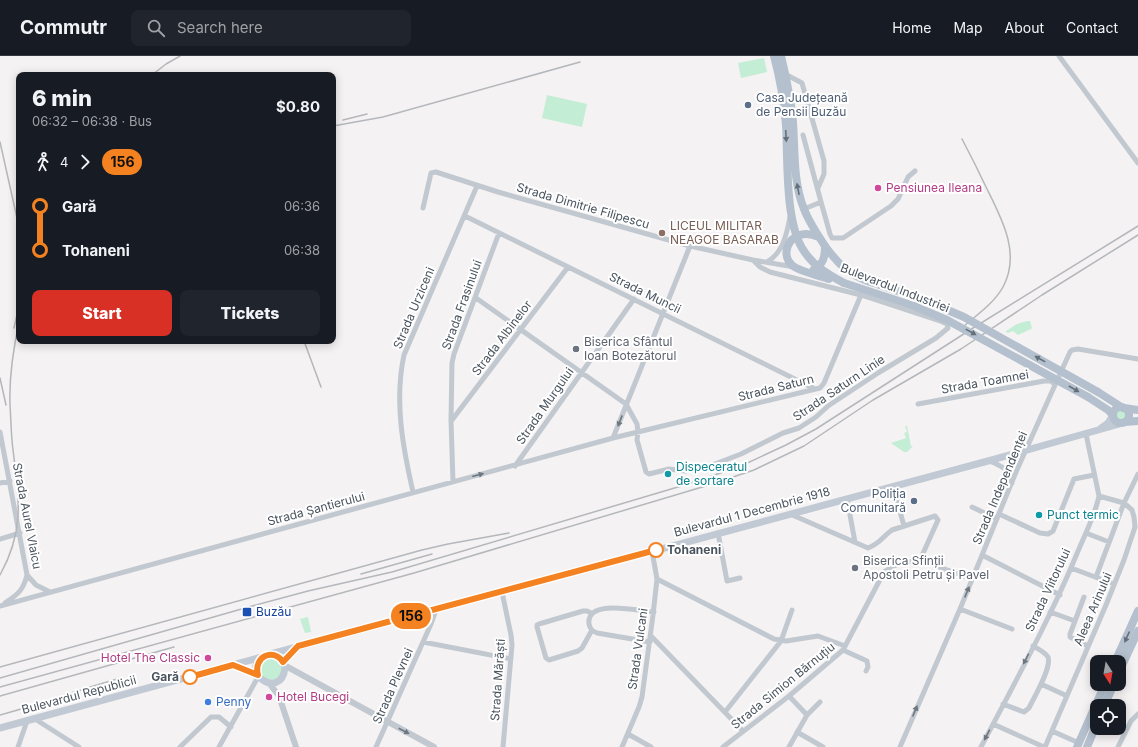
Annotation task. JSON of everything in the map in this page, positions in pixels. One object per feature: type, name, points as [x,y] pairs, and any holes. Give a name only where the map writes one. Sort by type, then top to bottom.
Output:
[{"type":"main road","name":"Bulevardul Industriei","points":[[774,56],[779,77],[786,123],[791,212],[796,235],[809,258],[818,267],[844,283],[904,303],[947,320],[1088,397],[1113,415]]},
{"type":"main road","name":"Bulevardul Industriei","points":[[781,56],[793,120],[797,185],[804,209],[819,237],[841,266],[859,279],[920,298],[960,315],[1124,408]]},
{"type":"main road","points":[[819,237],[808,233],[796,235],[787,248],[789,260],[794,267],[844,283]]},
{"type":"main road","points":[[806,271],[818,267],[824,259],[825,246]]},
{"type":"main road","points":[[1124,408],[1129,414],[1128,419],[1124,423],[1115,421],[1113,415],[1117,408],[1124,408],[1137,409]]},
{"type":"main road","name":"Bulevardul 1 Decembrie 1918","points":[[1096,431],[1108,423],[1113,415]]},
{"type":"main road","name":"Bulevardul 1 Decembrie 1918","points":[[271,654],[1124,423],[1138,421]]},
{"type":"main road","points":[[1118,655],[1138,611]]},
{"type":"main road","points":[[1126,657],[1138,631]]},
{"type":"main road","points":[[233,665],[258,676],[265,682],[269,683],[279,680],[283,675],[284,664],[298,646]]},
{"type":"main road","points":[[258,676],[257,665],[263,657],[271,654],[278,657],[284,664]]},
{"type":"main road","name":"Bulevardul Republicii","points":[[0,728],[263,657]]},
{"type":"main road","points":[[1078,745],[1102,691]]},
{"type":"main road","points":[[1087,747],[1092,735]]},
{"type":"street","points":[[1059,56],[1138,164]]},
{"type":"street","points":[[785,74],[802,83],[810,107],[824,161],[824,174],[818,188]]},
{"type":"street","points":[[803,135],[832,238],[843,238],[891,206],[898,199],[903,185],[908,177],[915,171]]},
{"type":"street","name":"Strada Dimitrie Filipescu","points":[[423,208],[431,173],[436,172],[477,186],[690,246],[753,260],[770,272],[861,295],[940,321],[947,324],[948,328],[946,330]]},
{"type":"street","name":"Strada Urziceni","points":[[413,492],[401,426],[400,384],[402,362],[477,186]]},
{"type":"street","points":[[804,209],[821,202]]},
{"type":"street","points":[[767,262],[774,257],[787,235],[791,212]]},
{"type":"street","name":"Strada Muncii","points":[[464,216],[816,389]]},
{"type":"street","name":"Strada Frasinului","points":[[453,482],[452,363],[499,233]]},
{"type":"street","points":[[778,251],[790,242]]},
{"type":"street","points":[[613,438],[690,246]]},
{"type":"street","points":[[753,260],[794,267]]},
{"type":"street","name":"Strada Albinelor","points":[[452,420],[568,267]]},
{"type":"street","name":"Strada Saturn","points":[[638,432],[820,388],[824,383],[861,295]]},
{"type":"street","points":[[476,298],[626,404],[636,422],[638,432]]},
{"type":"street","name":"Strada Murgului","points":[[515,466],[634,299]]},
{"type":"street","name":"Strada Saturn Linie","points":[[638,432],[637,440],[646,472],[649,474],[670,469],[685,471],[715,464],[741,454],[783,432],[799,428],[871,378],[936,338],[946,330]]},
{"type":"street","name":"Strada Independenței","points":[[900,747],[960,609],[1026,450],[1070,352],[1075,349],[1138,359]]},
{"type":"street","name":"Strada Toamnei","points":[[918,404],[1051,381],[1054,385]]},
{"type":"street","name":"Strada Aurel Vlaicu","points":[[0,432],[27,575],[36,585],[51,592]]},
{"type":"street","name":"Strada Șantierului","points":[[0,606],[413,492],[638,432]]},
{"type":"street","name":"Strada Viitorului","points":[[982,747],[1060,595],[1098,502],[1086,434]]},
{"type":"street","points":[[988,461],[999,465],[1006,470],[1011,476],[1012,483]]},
{"type":"street","points":[[1096,577],[1124,503],[1138,474]]},
{"type":"street","points":[[972,507],[1040,533],[1048,534],[1054,531],[1074,479],[1094,475]]},
{"type":"street","points":[[0,483],[10,481]]},
{"type":"street","points":[[893,486],[904,526]]},
{"type":"street","points":[[1098,496],[1124,503]]},
{"type":"street","points":[[847,499],[855,542]]},
{"type":"street","name":"Aleea Arinului","points":[[1044,747],[1114,584],[1135,527],[1132,510],[1124,503]]},
{"type":"street","points":[[790,514],[855,542],[865,548],[877,544],[887,533],[932,517],[937,518],[938,520],[920,560],[972,578]]},
{"type":"street","points":[[0,539],[20,533]]},
{"type":"street","points":[[718,533],[727,581],[740,578]]},
{"type":"street","points":[[1086,533],[1109,542]]},
{"type":"street","name":"Strada Vulcani","points":[[622,747],[642,697],[651,636],[657,579],[652,551]]},
{"type":"street","points":[[982,555],[1060,595]]},
{"type":"street","name":"Strada Simion Bărnuțiu","points":[[723,747],[789,696],[844,648],[884,572],[902,563],[920,560]]},
{"type":"street","points":[[1071,568],[1114,584]]},
{"type":"street","points":[[0,606],[20,592],[27,575]]},
{"type":"street","points":[[657,579],[774,639],[781,641],[818,636],[867,661],[869,665],[866,671]]},
{"type":"street","name":"Strada Mărăști","points":[[502,592],[512,635],[503,747]]},
{"type":"street","points":[[1084,597],[1070,637],[1088,646]]},
{"type":"street","points":[[592,630],[589,623],[591,613],[598,609],[605,608],[654,612]]},
{"type":"street","points":[[960,609],[1012,629]]},
{"type":"street","name":"Strada Plevnei","points":[[376,747],[388,723],[436,610]]},
{"type":"street","points":[[725,712],[781,641],[792,610]]},
{"type":"street","points":[[591,613],[583,611],[539,624],[537,627],[546,658],[549,660],[578,651],[582,648],[592,630]]},
{"type":"street","points":[[1050,612],[1074,622]]},
{"type":"street","points":[[592,630],[609,635],[650,642]]},
{"type":"street","points":[[651,636],[743,731]]},
{"type":"street","points":[[423,642],[511,659]]},
{"type":"street","points":[[1003,704],[1024,712],[1027,710],[1041,684],[1049,663],[1048,656],[1033,646]]},
{"type":"street","points":[[284,664],[388,723],[434,747]]},
{"type":"street","points":[[219,747],[258,676]]},
{"type":"street","points":[[279,680],[279,696],[296,747]]},
{"type":"street","points":[[269,683],[279,696]]},
{"type":"street","points":[[1041,684],[1067,696]]},
{"type":"street","points":[[789,696],[807,715]]},
{"type":"street","points":[[789,747],[807,715],[820,702]]},
{"type":"street","points":[[1118,747],[1131,721],[1138,714]]},
{"type":"street","points":[[180,747],[211,717],[219,717],[231,727]]},
{"type":"street","points":[[18,747],[31,720],[79,747]]},
{"type":"street","points":[[993,724],[1044,747]]},
{"type":"street","points":[[1052,731],[1078,745]]},
{"type":"street","points":[[797,732],[824,747]]},
{"type":"street","points":[[628,734],[651,747]]},
{"type":"green space","points":[[764,58],[767,72],[741,78],[738,63]]},
{"type":"green space","points":[[547,95],[587,104],[582,127],[542,118]]},
{"type":"green space","points":[[1030,321],[1031,329],[1018,335],[1013,331],[1008,333],[1006,332],[1017,324]]},
{"type":"green space","points":[[1119,410],[1123,410],[1126,415],[1123,420],[1119,420],[1116,417],[1116,413]]},
{"type":"green space","points":[[905,426],[907,426],[911,446],[913,446],[907,452],[904,452],[891,443],[906,438],[904,433],[907,432]]},
{"type":"green space","points":[[308,617],[311,632],[305,633],[300,619]]},
{"type":"green space","points":[[271,658],[279,661],[282,669],[279,677],[271,680],[263,677],[260,669],[263,661]]},
{"type":"railway","points":[[156,72],[180,56]]},
{"type":"railway","points":[[336,125],[383,117],[580,62]]},
{"type":"railway","points":[[343,120],[367,114]]},
{"type":"railway","points":[[962,139],[993,200],[1003,224],[1010,249],[1008,275],[1003,287],[995,298],[964,326]]},
{"type":"railway","points":[[0,142],[16,214]]},
{"type":"railway","points":[[0,678],[252,606],[308,591],[392,572],[688,484],[741,466],[816,429],[973,328],[1138,226]]},
{"type":"railway","points":[[0,687],[414,573],[709,485],[754,470],[804,446],[873,400],[961,349],[1042,295],[1138,235]]},
{"type":"railway","points":[[14,328],[16,319]]},
{"type":"railway","points":[[0,575],[8,559],[13,543],[17,528],[18,514],[17,483],[11,433],[10,395],[12,364],[16,338]]},
{"type":"railway","points":[[305,344],[321,387]]},
{"type":"railway","points":[[0,378],[6,405]]},
{"type":"railway","points":[[0,667],[422,550],[509,533]]},
{"type":"railway","points":[[361,574],[432,554]]},
{"type":"railway","points":[[0,696],[174,647]]},
{"type":"railway","points":[[0,715],[121,678]]},
{"type":"bus line","name":"156","points":[[190,677],[233,665],[258,675],[256,670],[259,660],[267,655],[275,655],[283,662],[298,646],[656,550]]},
{"type":"place","name":"Casa Județeană de Pensii Buzău","points":[[748,105]]},
{"type":"place","name":"Pensiunea Ileana","points":[[878,188]]},
{"type":"place","name":"LICEUL MILITAR NEAGOE BASARAB","points":[[662,233]]},
{"type":"place","name":"Biserica Sfântul Ioan Botezătorul","points":[[576,349]]},
{"type":"place","name":"Dispeceratul de sortare","points":[[668,474]]},
{"type":"place","name":"Poliția Comunitară","points":[[914,501]]},
{"type":"place","name":"Punct termic","points":[[1039,515]]},
{"type":"place","name":"Tohaneni","points":[[656,550]]},
{"type":"place","name":"Biserica Sfinții Apostoli Petru și Pavel","points":[[855,568]]},
{"type":"place","name":"Buzău","points":[[247,612]]},
{"type":"place","name":"Hotel The Classic","points":[[208,658]]},
{"type":"place","name":"Gară","points":[[190,677]]},
{"type":"place","name":"Hotel Bucegi","points":[[269,697]]},
{"type":"place","name":"Penny","points":[[208,702]]}]
